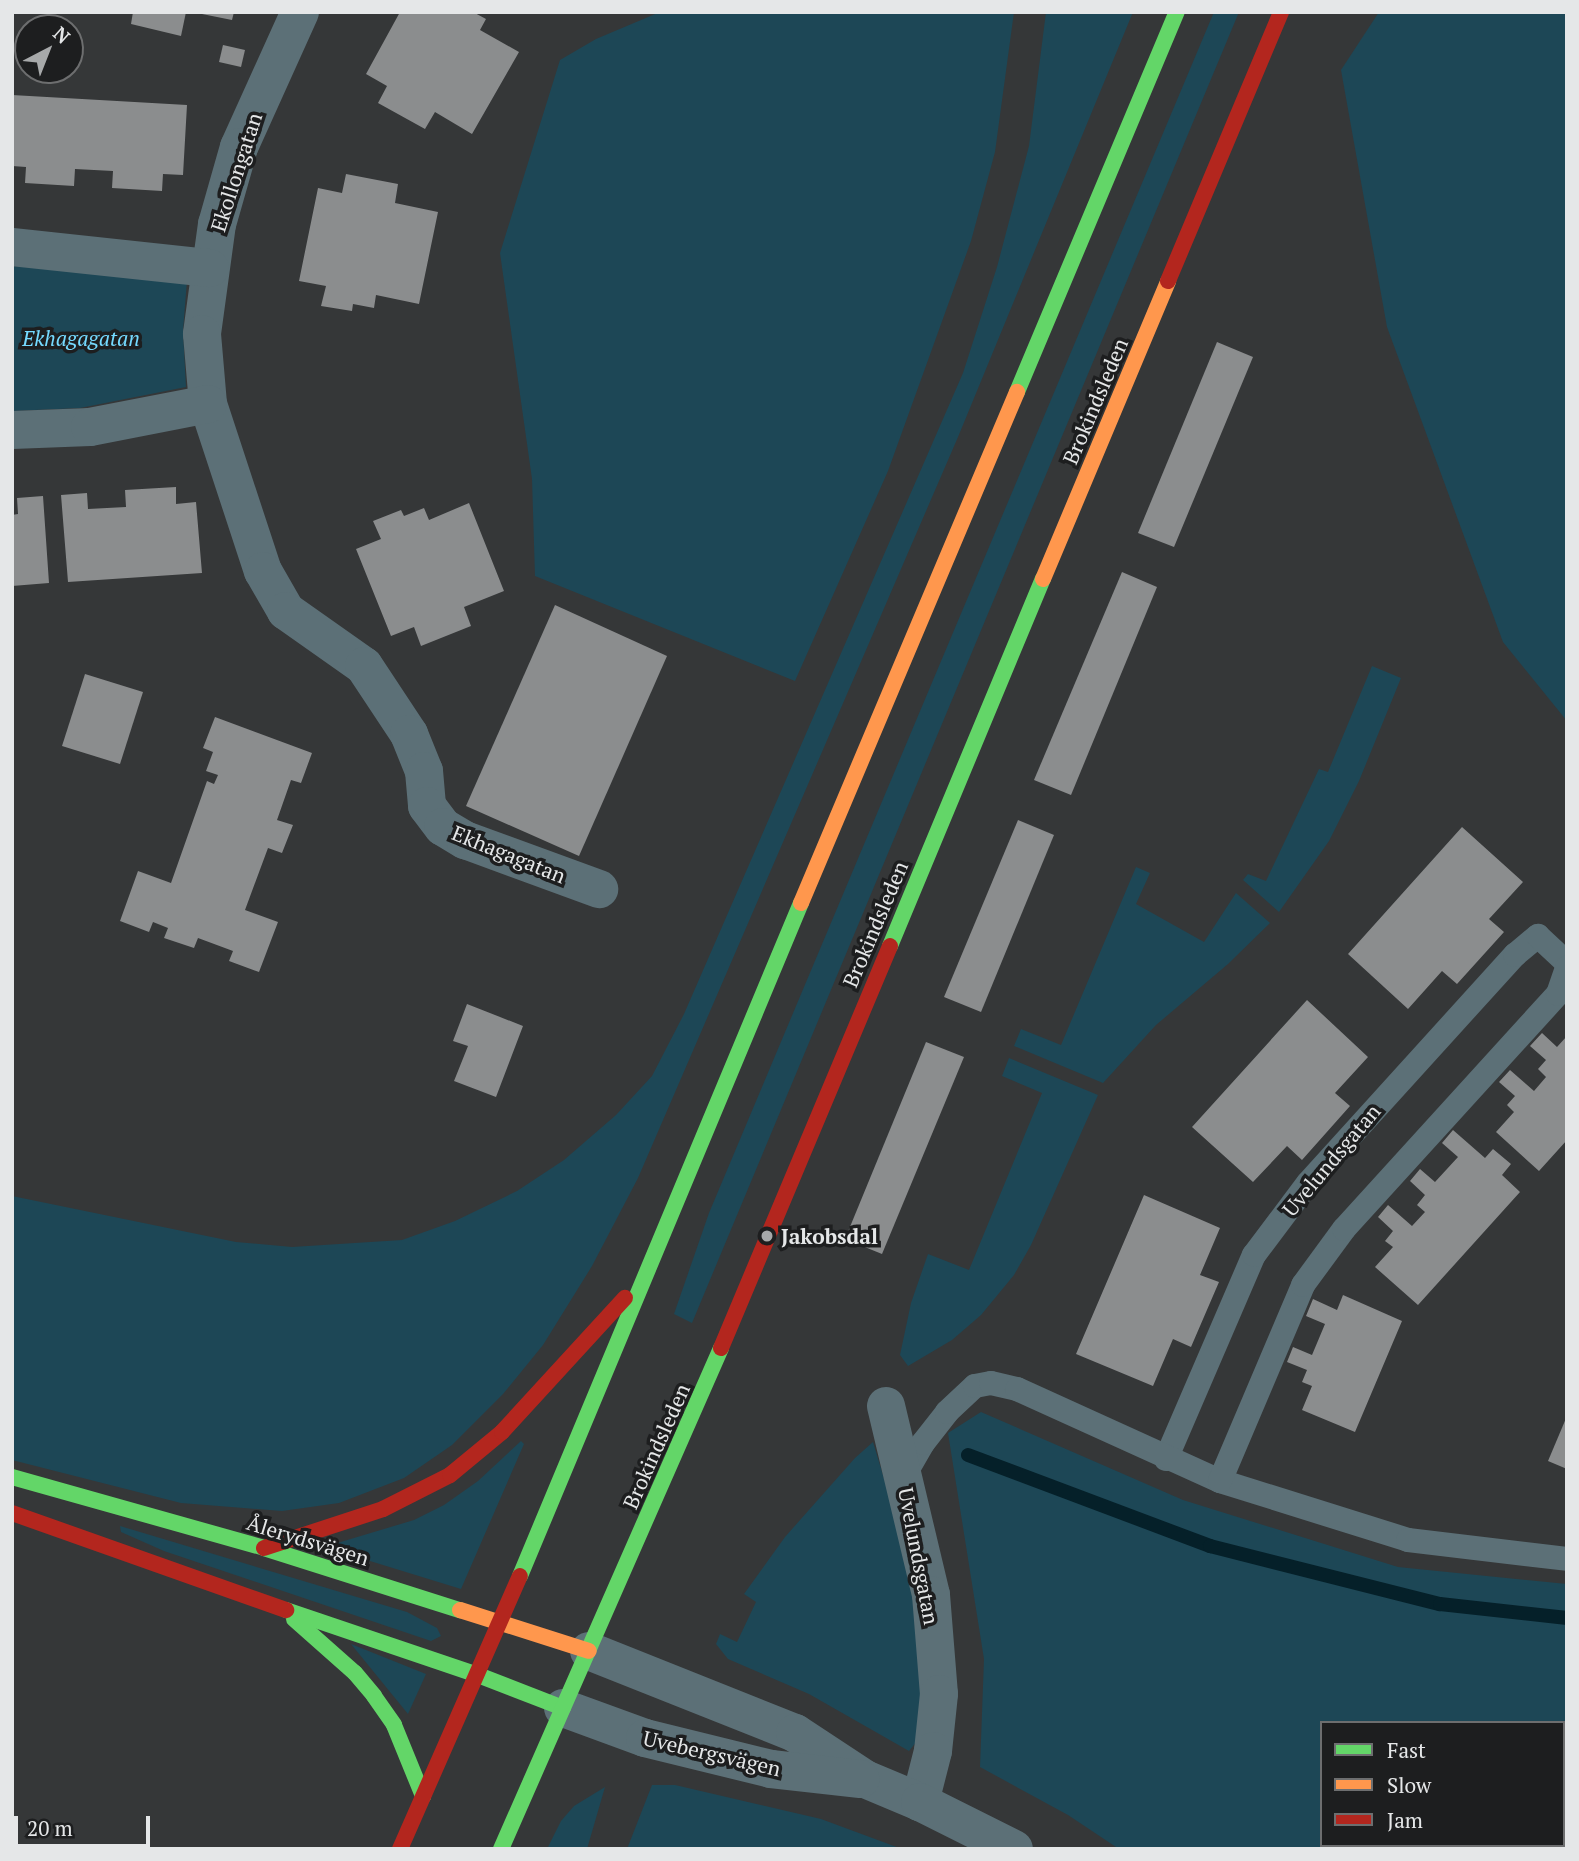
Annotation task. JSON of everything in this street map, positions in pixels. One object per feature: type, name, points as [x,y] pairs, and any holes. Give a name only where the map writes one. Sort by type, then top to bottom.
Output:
[{"type":"main road","points":[[400,1849],[501,1623],[643,1278],[1177,12]]},
{"type":"main road","name":"Brokindsleden","points":[[501,1849],[720,1350],[1281,12]]},
{"type":"main road","points":[[264,1548],[383,1509],[450,1475],[502,1432],[643,1278]]},
{"type":"main road","name":"Ålerydsvägen","points":[[12,1477],[264,1548],[589,1651]]},
{"type":"main road","points":[[12,1513],[478,1675],[564,1708]]},
{"type":"main road","points":[[285,1610],[355,1673],[374,1696],[394,1725],[423,1797]]},
{"type":"street","name":"Ekollongatan","points":[[208,404],[202,334],[217,223],[240,147],[300,12]]},
{"type":"street","points":[[12,247],[210,268]]},
{"type":"street","points":[[12,430],[90,427],[208,404]]},
{"type":"street","name":"Ekhagagatan","points":[[208,404],[263,570],[286,611],[364,666],[409,734],[424,771],[427,806],[443,827],[465,840],[599,889]]},
{"type":"street","name":"Uvelundsgatan","points":[[886,1406],[931,1595],[939,1694],[933,1751],[920,1802]]},
{"type":"street","name":"Uvebergsvägen","points":[[589,1651],[795,1733],[865,1780],[920,1802],[1014,1849]]},
{"type":"street","name":"Uvebergsvägen","points":[[564,1708],[645,1738],[771,1769],[865,1780]]},
{"type":"lane","name":"Uvelundsgatan","points":[[1166,1459],[1254,1255],[1308,1182],[1515,955],[1538,936],[1567,965],[1558,994],[1344,1229],[1303,1285],[1220,1481]]},
{"type":"lane","name":"Uvelundsgatan","points":[[904,1476],[923,1443],[947,1412],[975,1386],[991,1383],[1017,1389],[1166,1459],[1220,1481],[1409,1541],[1567,1559]]},
{"type":"green space","points":[[660,12],[1014,12],[995,152],[971,241],[888,471],[795,681],[535,576],[532,479],[500,253],[560,60],[596,39]]},
{"type":"green space","points":[[1046,12],[1133,12],[958,437],[638,1178],[592,1266],[543,1345],[503,1394],[452,1445],[404,1478],[339,1503],[282,1511],[181,1503],[12,1460],[12,1196],[236,1242],[292,1247],[402,1240],[455,1221],[517,1191],[564,1160],[616,1115],[652,1076],[684,1014],[963,373],[997,267],[1029,146]]},
{"type":"green space","points":[[1214,12],[1239,12],[692,1323],[674,1314],[709,1213]]},
{"type":"green space","points":[[1379,12],[1567,12],[1567,721],[1503,642],[1387,327],[1341,70]]},
{"type":"green space","name":"Ekhagagatan","points":[[12,266],[187,280],[183,331],[186,387],[80,408],[12,411]]},
{"type":"green space","points":[[1372,666],[1401,678],[1359,781],[1329,841],[1279,912],[1243,880],[1248,874],[1266,881],[1319,769],[1328,772]]},
{"type":"green space","points":[[1136,867],[1150,873],[1136,904],[1204,942],[1236,893],[1270,923],[1228,964],[1156,1025],[1103,1083],[1014,1046],[1021,1029],[1061,1045]]},
{"type":"green space","points":[[1009,1058],[1098,1095],[1031,1245],[1014,1275],[981,1315],[952,1340],[908,1366],[900,1355],[911,1303],[928,1254],[969,1270],[1042,1093],[1002,1076]]},
{"type":"green space","points":[[981,1412],[1183,1500],[1398,1567],[1567,1584],[1567,1822],[1565,1823],[1565,1721],[1320,1721],[1320,1847],[1518,1847],[1515,1849],[1119,1849],[1068,1815],[980,1767],[984,1659],[948,1433]]},
{"type":"green space","points":[[521,1441],[524,1444],[461,1589],[331,1549],[334,1544],[414,1520],[444,1505],[478,1481]]},
{"type":"green space","points":[[873,1442],[896,1518],[917,1615],[922,1675],[917,1741],[909,1751],[809,1694],[728,1659],[716,1644],[720,1634],[737,1642],[756,1602],[744,1594],[785,1537],[855,1458]]},
{"type":"green space","points":[[120,1526],[407,1612],[437,1628],[441,1636],[431,1641],[164,1551],[121,1532]]},
{"type":"green space","points":[[351,1644],[426,1674],[408,1714]]},
{"type":"green space","points":[[652,1785],[675,1785],[821,1819],[902,1849],[627,1849]]},
{"type":"green space","points":[[605,1787],[587,1849],[547,1849],[561,1821],[574,1806]]},
{"type":"building","points":[[133,12],[186,12],[181,36],[131,24]]},
{"type":"building","points":[[192,12],[234,12],[232,20]]},
{"type":"building","points":[[400,12],[473,12],[486,19],[480,30],[519,52],[472,134],[435,112],[425,129],[378,103],[387,86],[366,74]]},
{"type":"building","points":[[223,45],[245,50],[241,67],[219,62]]},
{"type":"building","points":[[12,95],[187,105],[183,175],[163,174],[162,191],[112,188],[113,171],[75,169],[74,186],[25,183],[26,167],[12,166]]},
{"type":"building","points":[[346,174],[398,184],[395,203],[438,212],[419,304],[376,295],[374,308],[353,304],[352,311],[321,306],[326,286],[299,281],[318,188],[342,193]]},
{"type":"building","points":[[1217,342],[1253,357],[1174,547],[1138,533]]},
{"type":"building","points":[[176,487],[176,504],[196,502],[202,573],[68,582],[61,495],[87,493],[88,509],[126,507],[125,490]]},
{"type":"building","points":[[43,496],[49,583],[12,586],[12,515],[18,514],[17,498]]},
{"type":"building","points":[[469,503],[504,591],[464,607],[471,626],[421,646],[414,627],[391,636],[356,549],[381,539],[373,521],[401,510],[404,516],[424,508],[429,520]]},
{"type":"building","points":[[1122,572],[1157,587],[1071,795],[1034,780]]},
{"type":"building","points":[[555,605],[667,656],[579,856],[466,806]]},
{"type":"building","points":[[85,674],[143,692],[120,764],[62,746]]},
{"type":"building","points":[[215,717],[312,753],[301,783],[291,780],[277,820],[293,825],[282,853],[268,848],[245,910],[278,922],[259,972],[229,961],[233,951],[198,938],[194,948],[164,938],[168,928],[153,922],[149,932],[120,921],[138,871],[171,883],[207,781],[214,784],[218,775],[206,771],[213,752],[203,748]]},
{"type":"building","points":[[1018,820],[1054,835],[981,1012],[944,997]]},
{"type":"building","points":[[1462,827],[1523,882],[1489,919],[1504,932],[1457,984],[1442,971],[1408,1009],[1348,954]]},
{"type":"building","points":[[1307,1000],[1368,1057],[1335,1093],[1350,1106],[1302,1160],[1287,1146],[1253,1182],[1192,1127]]},
{"type":"building","points":[[467,1004],[523,1026],[496,1097],[454,1081],[468,1046],[453,1041]]},
{"type":"building","points":[[1542,1033],[1557,1047],[1567,1036],[1567,1140],[1539,1171],[1496,1132],[1514,1112],[1507,1105],[1515,1096],[1499,1082],[1510,1070],[1534,1091],[1546,1077],[1538,1069],[1546,1060],[1530,1046]]},
{"type":"building","points":[[926,1042],[964,1057],[882,1254],[845,1239]]},
{"type":"building","points":[[1453,1130],[1485,1158],[1493,1149],[1511,1164],[1502,1175],[1520,1192],[1418,1305],[1375,1267],[1393,1247],[1385,1241],[1393,1231],[1378,1217],[1388,1205],[1412,1226],[1425,1212],[1417,1205],[1425,1195],[1410,1181],[1420,1169],[1435,1182],[1458,1157],[1442,1143]]},
{"type":"building","points":[[1144,1195],[1220,1228],[1200,1275],[1219,1282],[1191,1347],[1173,1339],[1153,1386],[1076,1354]]},
{"type":"building","points":[[1343,1295],[1402,1321],[1355,1432],[1302,1410],[1312,1386],[1302,1382],[1307,1370],[1287,1362],[1293,1347],[1312,1355],[1325,1324],[1306,1316],[1313,1299],[1337,1310]]},
{"type":"building","points":[[1567,1416],[1567,1469],[1548,1461]]},
{"type":"waterway","points":[[968,1455],[1210,1546],[1440,1604],[1567,1618]]},
{"type":"traffic: fast","points":[[1017,392],[1177,12]]},
{"type":"traffic: fast","points":[[890,946],[1043,579]]},
{"type":"traffic: fast","points":[[520,1576],[801,903]]},
{"type":"traffic: fast","points":[[501,1849],[721,1348]]},
{"type":"traffic: fast","points":[[12,1477],[264,1548],[460,1610]]},
{"type":"traffic: fast","points":[[286,1610],[478,1675],[563,1708]]},
{"type":"traffic: fast","points":[[294,1619],[355,1673],[374,1696],[394,1725],[423,1796]]},
{"type":"traffic: slow","points":[[1043,579],[1168,281]]},
{"type":"traffic: slow","points":[[801,903],[1017,392]]},
{"type":"traffic: slow","points":[[460,1610],[589,1651]]},
{"type":"traffic: jam","points":[[1168,281],[1281,12]]},
{"type":"traffic: jam","points":[[721,1348],[890,946]]},
{"type":"traffic: jam","points":[[264,1548],[383,1509],[450,1475],[502,1432],[625,1298]]},
{"type":"traffic: jam","points":[[12,1513],[286,1610]]},
{"type":"traffic: jam","points":[[400,1849],[520,1576]]},
{"type":"place","name":"Jakobsdal","points":[[767,1236]]}]
